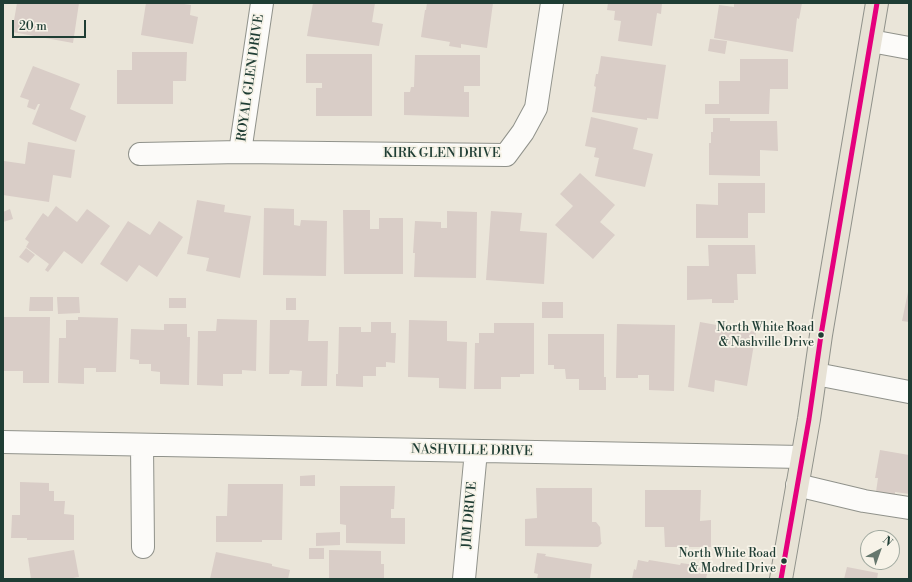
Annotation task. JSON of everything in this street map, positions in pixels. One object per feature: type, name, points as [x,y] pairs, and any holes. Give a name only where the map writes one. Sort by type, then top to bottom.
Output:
[{"type":"main road","points":[[781,579],[877,3]]},
{"type":"street","name":"ROYAL GLEN DRIVE","points":[[240,152],[262,3]]},
{"type":"street","name":"KIRK GLEN DRIVE","points":[[240,152],[506,156],[523,132],[536,108],[552,3]]},
{"type":"street","points":[[871,41],[909,48]]},
{"type":"street","points":[[140,154],[240,152]]},
{"type":"street","points":[[816,374],[909,392]]},
{"type":"street","name":"NASHVILLE DRIVE","points":[[3,442],[802,457]]},
{"type":"street","points":[[142,445],[143,547]]},
{"type":"street","name":"JIM DRIVE","points":[[464,579],[476,451]]},
{"type":"street","points":[[797,486],[864,501],[909,508]]},
{"type":"building","points":[[17,3],[79,3],[73,43],[12,32]]},
{"type":"building","points":[[146,3],[184,3],[191,5],[190,15],[198,17],[193,44],[141,35]]},
{"type":"building","points":[[313,3],[375,3],[372,22],[383,24],[379,46],[307,36]]},
{"type":"building","points":[[427,3],[493,3],[487,48],[461,44],[461,48],[449,46],[450,42],[421,37]]},
{"type":"building","points":[[608,3],[662,3],[661,14],[657,13],[652,46],[618,41],[621,21],[614,20],[615,11],[607,10]]},
{"type":"building","points":[[734,3],[802,3],[799,19],[797,18],[793,52],[714,38],[719,5],[734,7]]},
{"type":"building","points":[[710,39],[727,41],[725,54],[708,51]]},
{"type":"building","points":[[132,52],[187,52],[186,81],[173,81],[173,104],[117,104],[117,70],[132,70]]},
{"type":"building","points":[[306,54],[372,54],[372,116],[316,116],[316,88],[322,88],[322,83],[306,83]]},
{"type":"building","points":[[415,55],[480,55],[480,86],[464,86],[464,92],[469,92],[469,117],[404,115],[404,92],[410,92],[411,87],[414,87]]},
{"type":"building","points":[[601,56],[666,65],[658,119],[647,118],[647,120],[592,112],[596,87],[594,86]]},
{"type":"building","points":[[740,59],[788,59],[788,89],[770,89],[769,114],[705,114],[705,104],[719,104],[719,81],[740,81]]},
{"type":"building","points":[[33,66],[80,84],[70,109],[86,116],[76,142],[32,124],[40,104],[38,104],[35,110],[27,107],[29,100],[20,97]]},
{"type":"building","points":[[591,117],[638,128],[633,149],[653,154],[645,187],[595,176],[599,158],[594,157],[596,148],[585,146]]},
{"type":"building","points":[[713,118],[730,118],[730,121],[777,121],[778,151],[760,150],[760,176],[709,175],[709,143],[711,143],[711,132],[713,132]]},
{"type":"building","points":[[28,142],[75,150],[71,178],[53,175],[49,202],[3,195],[4,161],[25,164]]},
{"type":"building","points":[[580,173],[615,205],[600,222],[615,235],[593,259],[555,225],[573,206],[560,194]]},
{"type":"building","points":[[718,183],[765,183],[765,213],[748,213],[748,238],[696,238],[696,204],[718,205]]},
{"type":"building","points":[[197,200],[225,205],[224,212],[251,216],[240,278],[206,271],[209,258],[187,254]]},
{"type":"building","points":[[56,206],[77,222],[87,209],[110,226],[82,264],[64,251],[48,272],[45,270],[49,264],[26,247],[29,242],[25,239],[43,213],[48,217]]},
{"type":"building","points":[[264,208],[294,209],[294,225],[300,226],[301,220],[327,221],[326,276],[263,275]]},
{"type":"building","points":[[10,209],[13,219],[3,222],[3,212]]},
{"type":"building","points":[[343,210],[370,210],[370,229],[379,229],[379,218],[403,218],[403,274],[344,274]]},
{"type":"building","points":[[447,211],[477,212],[476,278],[414,277],[415,253],[413,253],[415,221],[441,222],[441,228],[447,228]]},
{"type":"building","points":[[491,211],[522,213],[520,231],[547,233],[544,284],[486,280]]},
{"type":"building","points":[[128,221],[150,235],[159,221],[183,237],[157,277],[139,265],[127,282],[100,264]]},
{"type":"building","points":[[708,245],[755,245],[756,274],[737,274],[738,300],[734,300],[734,303],[712,303],[712,299],[687,300],[687,266],[709,266]]},
{"type":"building","points":[[26,248],[35,255],[28,263],[19,257]]},
{"type":"building","points":[[909,292],[909,322],[902,321]]},
{"type":"building","points":[[30,297],[53,297],[53,311],[29,311]]},
{"type":"building","points":[[57,297],[79,297],[80,313],[58,314]]},
{"type":"building","points":[[169,298],[186,298],[186,308],[169,308]]},
{"type":"building","points":[[286,298],[296,298],[296,310],[286,310]]},
{"type":"building","points":[[542,302],[563,302],[563,318],[542,318]]},
{"type":"building","points":[[3,317],[50,317],[49,383],[23,383],[23,371],[3,371]]},
{"type":"building","points":[[78,317],[118,318],[116,372],[96,372],[96,368],[84,368],[84,384],[58,383],[59,338],[66,338],[66,320],[78,320]]},
{"type":"building","points":[[217,319],[257,320],[256,371],[242,370],[242,374],[223,374],[223,386],[197,385],[198,331],[216,331]]},
{"type":"building","points":[[270,320],[309,320],[308,341],[328,341],[327,386],[301,386],[302,371],[290,370],[289,374],[269,374]]},
{"type":"building","points":[[409,320],[447,321],[447,341],[467,342],[466,389],[439,388],[439,378],[408,377]]},
{"type":"building","points":[[371,322],[391,322],[391,333],[396,333],[395,363],[386,362],[386,367],[376,367],[376,376],[363,376],[363,387],[336,386],[336,374],[338,374],[339,327],[361,327],[361,332],[371,332]]},
{"type":"building","points":[[700,322],[756,332],[747,386],[715,380],[714,392],[688,387]]},
{"type":"building","points":[[494,323],[534,323],[534,374],[520,374],[520,377],[501,377],[501,389],[474,389],[475,343],[479,343],[479,333],[494,333]]},
{"type":"building","points":[[164,324],[187,324],[187,337],[190,337],[189,385],[160,384],[160,372],[151,371],[151,364],[139,364],[139,360],[130,359],[131,329],[164,330]]},
{"type":"building","points":[[617,324],[675,325],[674,391],[649,390],[649,375],[638,375],[638,378],[616,378]]},
{"type":"building","points":[[548,334],[604,334],[604,377],[606,377],[606,390],[579,390],[579,379],[566,379],[565,369],[554,369],[554,365],[548,365]]},
{"type":"building","points":[[880,450],[909,455],[909,494],[895,492],[895,495],[876,492],[878,478],[875,478]]},
{"type":"building","points":[[315,475],[315,486],[300,486],[300,476]]},
{"type":"building","points":[[20,482],[49,483],[49,491],[54,491],[54,501],[65,501],[64,514],[74,515],[74,540],[27,540],[27,538],[11,538],[12,515],[20,515]]},
{"type":"building","points":[[228,484],[283,484],[282,540],[262,540],[262,542],[216,542],[216,516],[227,516]]},
{"type":"building","points":[[340,486],[395,486],[394,509],[391,509],[391,518],[405,518],[405,544],[346,543],[346,525],[340,524]]},
{"type":"building","points":[[536,488],[592,488],[592,522],[596,522],[600,527],[602,543],[598,547],[525,546],[525,519],[537,518]]},
{"type":"building","points":[[645,490],[701,490],[700,521],[711,520],[711,547],[665,547],[664,527],[645,527]]},
{"type":"building","points":[[340,532],[340,545],[316,546],[316,533]]},
{"type":"building","points":[[309,548],[324,548],[324,559],[309,559]]},
{"type":"building","points":[[74,550],[79,577],[67,579],[31,579],[28,558]]},
{"type":"building","points":[[329,550],[381,551],[381,564],[384,564],[384,579],[329,579]]},
{"type":"building","points":[[216,552],[272,564],[272,566],[290,570],[288,579],[210,579]]},
{"type":"building","points":[[537,553],[546,554],[545,556],[592,564],[590,579],[537,579],[538,574],[534,573]]},
{"type":"building","points":[[638,560],[648,562],[649,560],[680,565],[681,563],[695,565],[695,567],[708,569],[706,579],[632,579]]},
{"type":"building","points":[[847,567],[878,573],[877,579],[844,579]]},
{"type":"transit line","points":[[781,579],[809,419],[821,335],[877,3]]},
{"type":"place","name":"North White Road & Nashville Drive","points":[[821,335]]},
{"type":"place","name":"North White Road & Modred Drive","points":[[784,561]]}]
